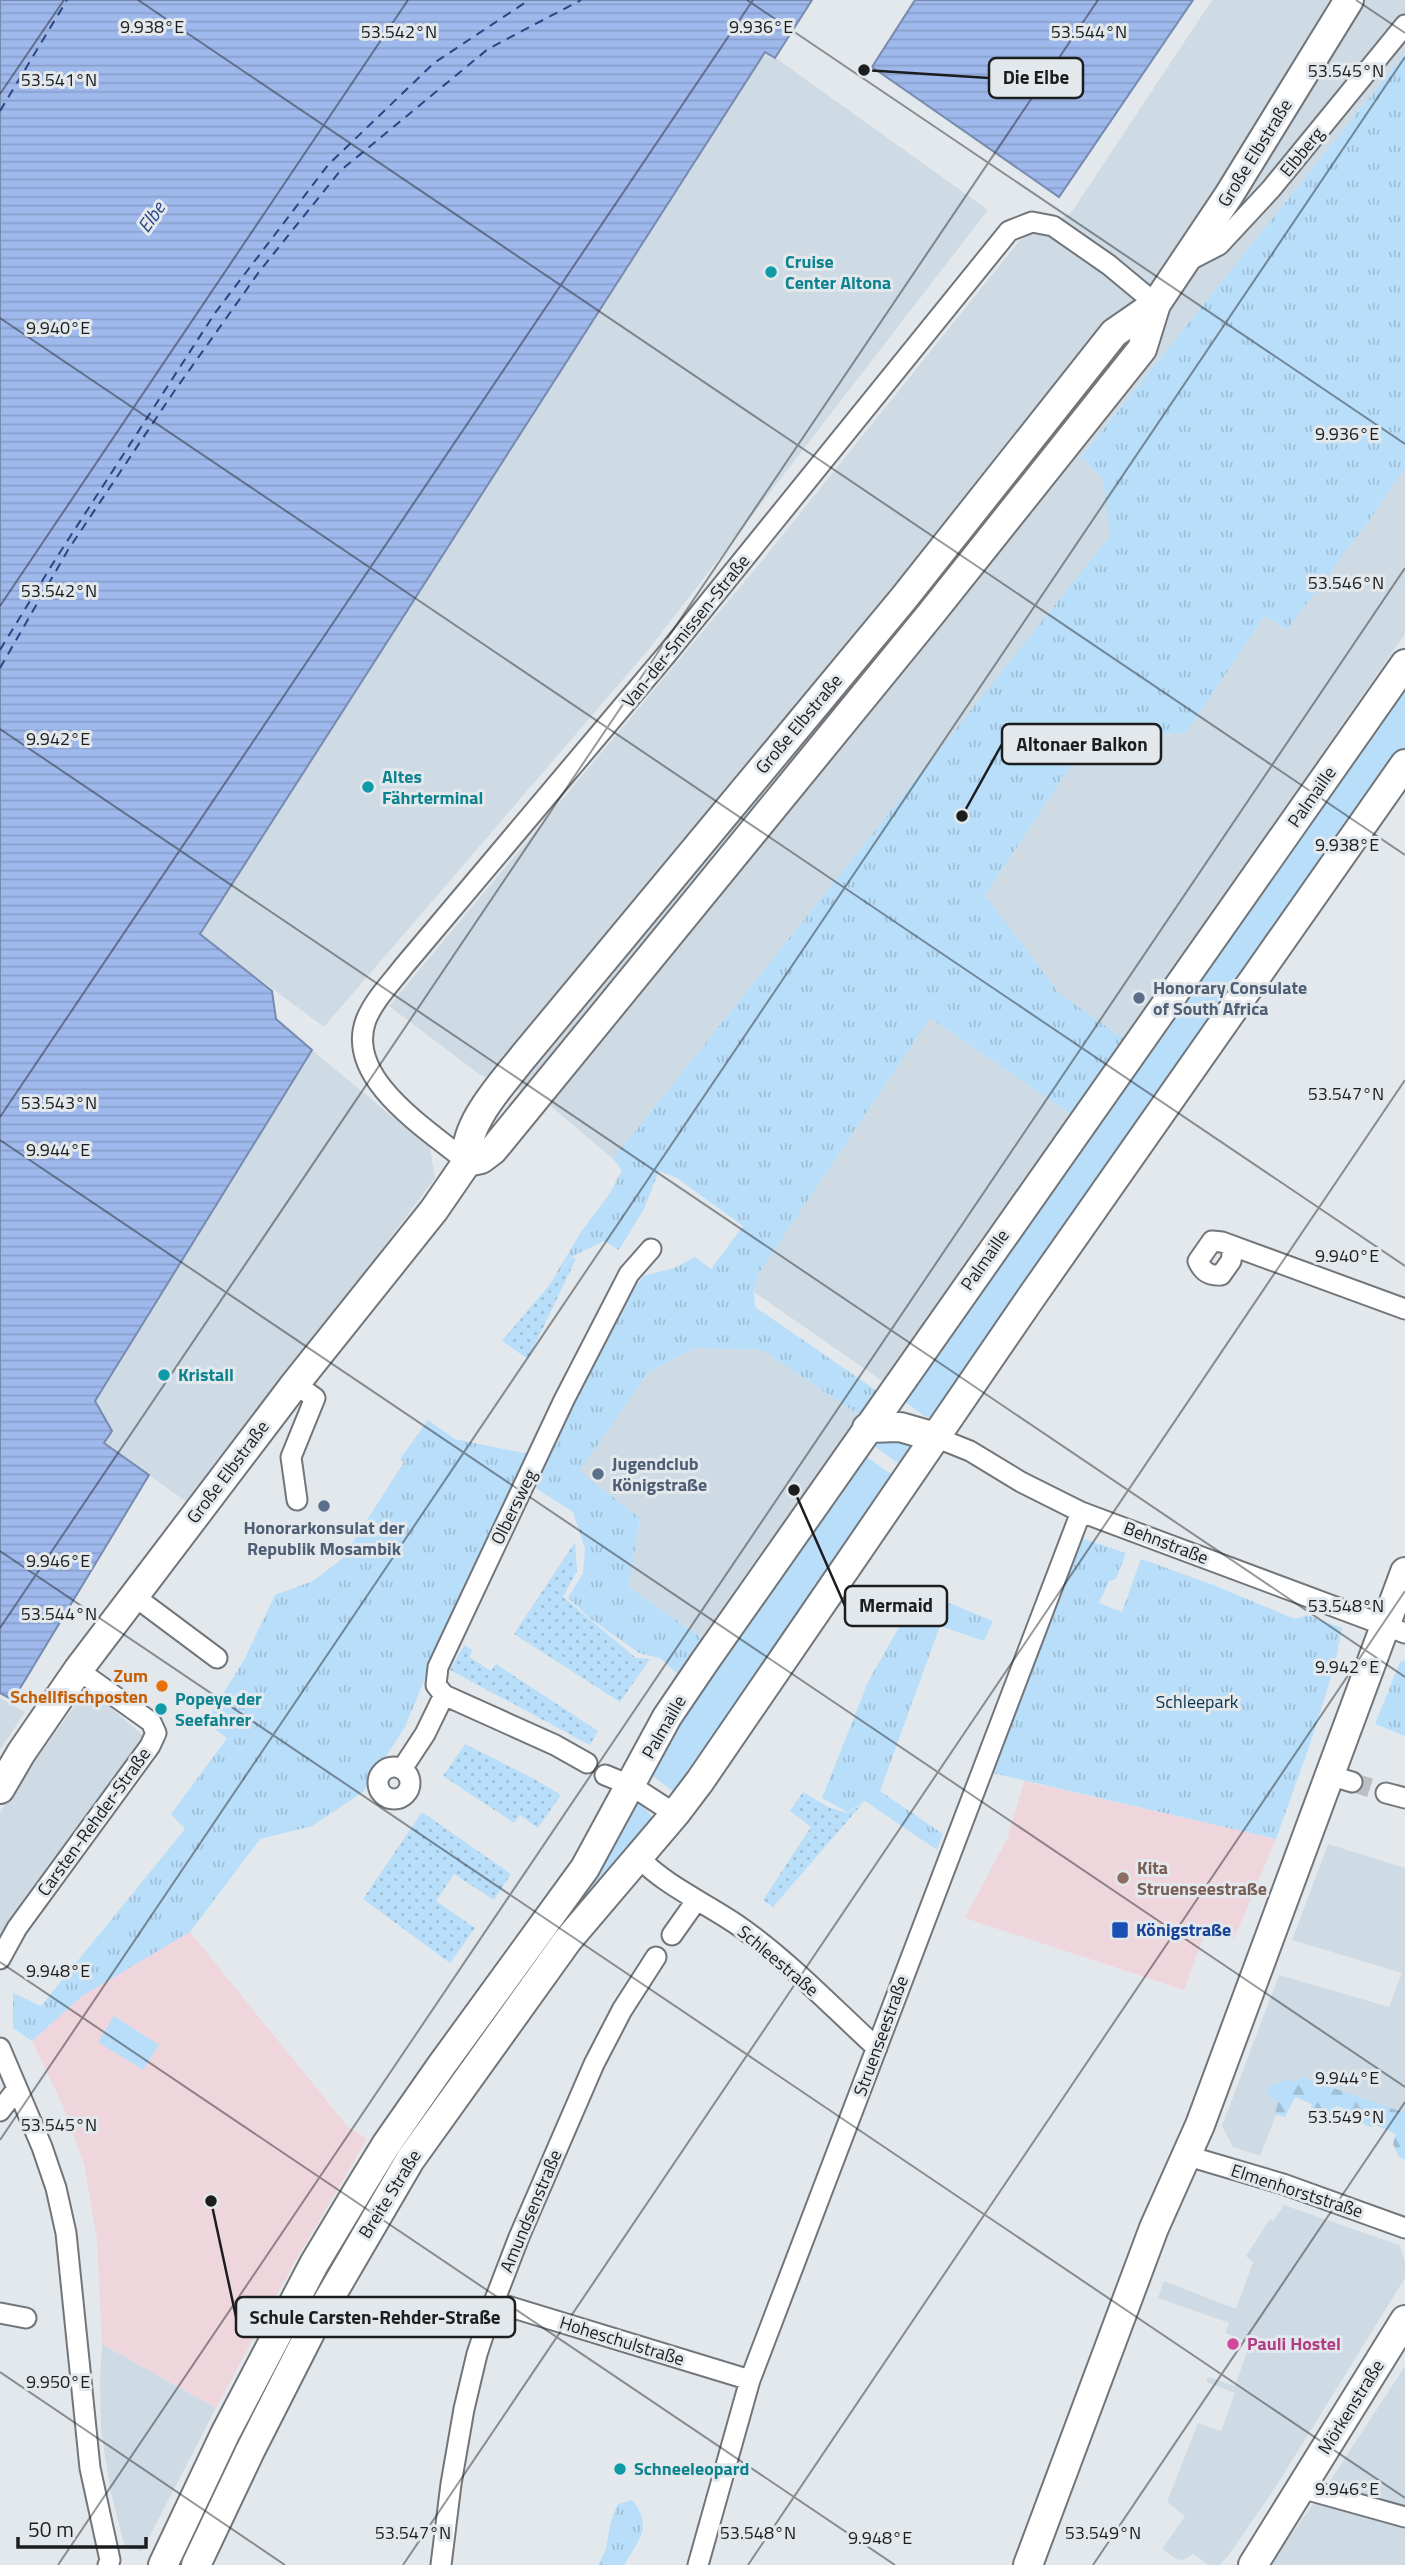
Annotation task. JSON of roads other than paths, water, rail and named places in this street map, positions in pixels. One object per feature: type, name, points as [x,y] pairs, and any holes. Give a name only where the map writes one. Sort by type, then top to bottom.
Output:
[{"type":"main road","name":"Große Elbstraße","points":[[0,1788],[78,1670],[295,1384],[434,1210],[467,1162],[465,1148],[469,1135],[487,1105],[523,1057],[912,587],[1114,332],[1156,304],[1185,263],[1349,0]]},
{"type":"main road","name":"Palmaille","points":[[585,1868],[632,1786],[667,1717],[1405,664]]},
{"type":"main road","points":[[639,1858],[700,1781],[935,1437],[1405,764]]},
{"type":"main road","points":[[867,1428],[900,1427],[935,1437]]},
{"type":"main road","points":[[1028,2565],[1154,2228],[1188,2156],[1341,1779],[1395,1630],[1405,1573]]},
{"type":"main road","name":"Breite Straße","points":[[196,2565],[308,2335],[410,2160],[567,1941],[597,1903],[639,1858]]},
{"type":"main road","name":"Breite Straße","points":[[163,2565],[225,2434],[314,2264],[359,2189],[390,2138],[585,1868]]},
{"type":"main road","name":"Mörkenstraße","points":[[1253,2565],[1405,2320]]},
{"type":"street","name":"Elbberg","points":[[1185,263],[1219,245],[1271,189],[1405,25]]},
{"type":"street","name":"Van-der-Smissen-Straße","points":[[467,1162],[380,1087],[366,1060],[365,1021],[375,1003],[404,966],[707,605],[1009,231],[1032,222],[1053,226],[1109,265],[1156,304]]},
{"type":"street","points":[[1233,1247],[1405,1309]]},
{"type":"street","name":"Olbersweg","points":[[444,1695],[436,1685],[438,1667],[478,1580],[532,1472],[564,1400],[623,1285],[650,1249]]},
{"type":"street","points":[[295,1384],[315,1398],[291,1457],[297,1500]]},
{"type":"street","name":"Behnstraße","points":[[935,1437],[970,1451],[1021,1482],[1081,1511],[1395,1630]]},
{"type":"street","name":"Struenseestraße","points":[[698,2565],[750,2380],[1081,1511]]},
{"type":"street","points":[[134,1596],[217,1658]]},
{"type":"street","name":"Carsten-Rehder-Straße","points":[[0,1959],[17,1928],[150,1746],[156,1733],[150,1722],[78,1670]]},
{"type":"street","points":[[402,1769],[425,1734],[444,1695],[555,1745],[587,1763]]},
{"type":"street","points":[[605,1775],[632,1786],[675,1814]]},
{"type":"street","points":[[1386,1793],[1405,1798]]},
{"type":"street","name":"Schleestraße","points":[[639,1858],[657,1876],[735,1923],[770,1950],[877,2048]]},
{"type":"street","points":[[672,1935],[696,1901]]},
{"type":"street","name":"Amundsenstraße","points":[[441,2565],[464,2409],[477,2354],[494,2302],[527,2217],[594,2064],[622,2010],[656,1957]]},
{"type":"street","points":[[0,2048],[42,2147],[56,2188],[66,2232],[90,2468],[109,2562]]},
{"type":"street","points":[[0,2111],[16,2090]]},
{"type":"street","name":"Elmenhorststraße","points":[[1188,2156],[1283,2184],[1405,2228]]},
{"type":"street","name":"Hoheschulstraße","points":[[494,2302],[750,2380]]},
{"type":"street","points":[[0,2314],[27,2317]]},
{"type":"street","points":[[1301,2488],[1405,2517]]},
{"type":"water","name":"Elbe","points":[[0,0],[812,0],[775,58],[765,52],[200,934],[272,991],[276,1019],[312,1050],[95,1401],[112,1431],[104,1443],[149,1475],[13,1700],[0,1693]]},
{"type":"water","points":[[915,0],[1193,0],[1059,197],[872,67]]},
{"type":"tunnel","points":[[1352,1782],[1386,1793]]},
{"type":"place","name":"Die Elbe","points":[[864,70]]},
{"type":"place","name":"Cruise Center Altona","points":[[771,272]]},
{"type":"place","name":"Altes Fährterminal","points":[[368,787]]},
{"type":"place","name":"Altonaer Balkon","points":[[962,816]]},
{"type":"place","name":"Honorary Consulate of South Africa","points":[[1139,998]]},
{"type":"place","name":"Kristall","points":[[164,1375]]},
{"type":"place","name":"Jugendclub Königstraße","points":[[598,1474]]},
{"type":"place","name":"Mermaid","points":[[794,1490]]},
{"type":"place","name":"Honorarkonsulat der Republik Mosambik","points":[[324,1506]]},
{"type":"place","name":"Zum Schellfischposten","points":[[162,1686]]},
{"type":"place","name":"Popeye der Seefahrer","points":[[161,1709]]},
{"type":"place","name":"Kita Struenseestraße","points":[[1123,1878]]},
{"type":"place","name":"Königstraße","points":[[1120,1930]]},
{"type":"place","name":"Schule Carsten-Rehder-Straße","points":[[211,2201]]},
{"type":"place","name":"Pauli Hostel","points":[[1233,2344]]},
{"type":"place","name":"Schneeleopard","points":[[620,2469]]},
{"type":"park label","name":"Schleepark","points":[[1197,1702]]}]
